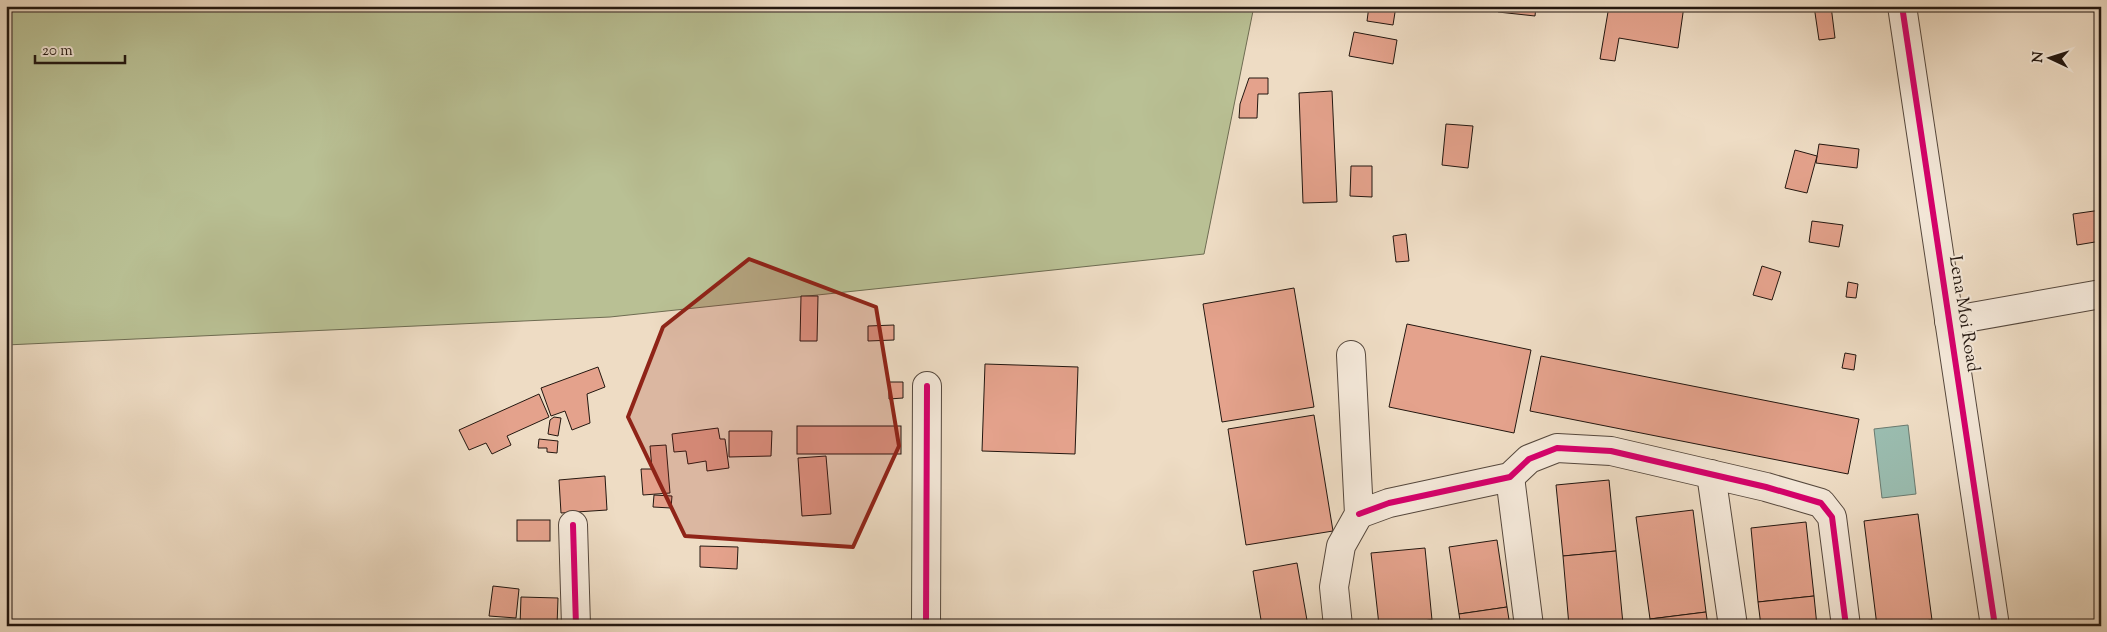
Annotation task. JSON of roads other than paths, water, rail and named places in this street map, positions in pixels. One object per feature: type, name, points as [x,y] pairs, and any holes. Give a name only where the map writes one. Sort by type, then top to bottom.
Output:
[{"type":"street","name":"Lena Moi Road","points":[[1902,6],[1995,626]]},
{"type":"street","points":[[1949,321],[2101,294]]},
{"type":"street","points":[[1338,626],[1334,587],[1341,546],[1359,514],[1351,355]]},
{"type":"street","points":[[926,626],[927,386]]},
{"type":"street","points":[[1359,514],[1389,503],[1510,477],[1529,459],[1557,448],[1611,451],[1766,487],[1821,503],[1832,517],[1846,626]]},
{"type":"street","points":[[1711,474],[1732,626]]},
{"type":"street","points":[[1510,477],[1529,626]]},
{"type":"street","points":[[573,525],[576,626]]}]
